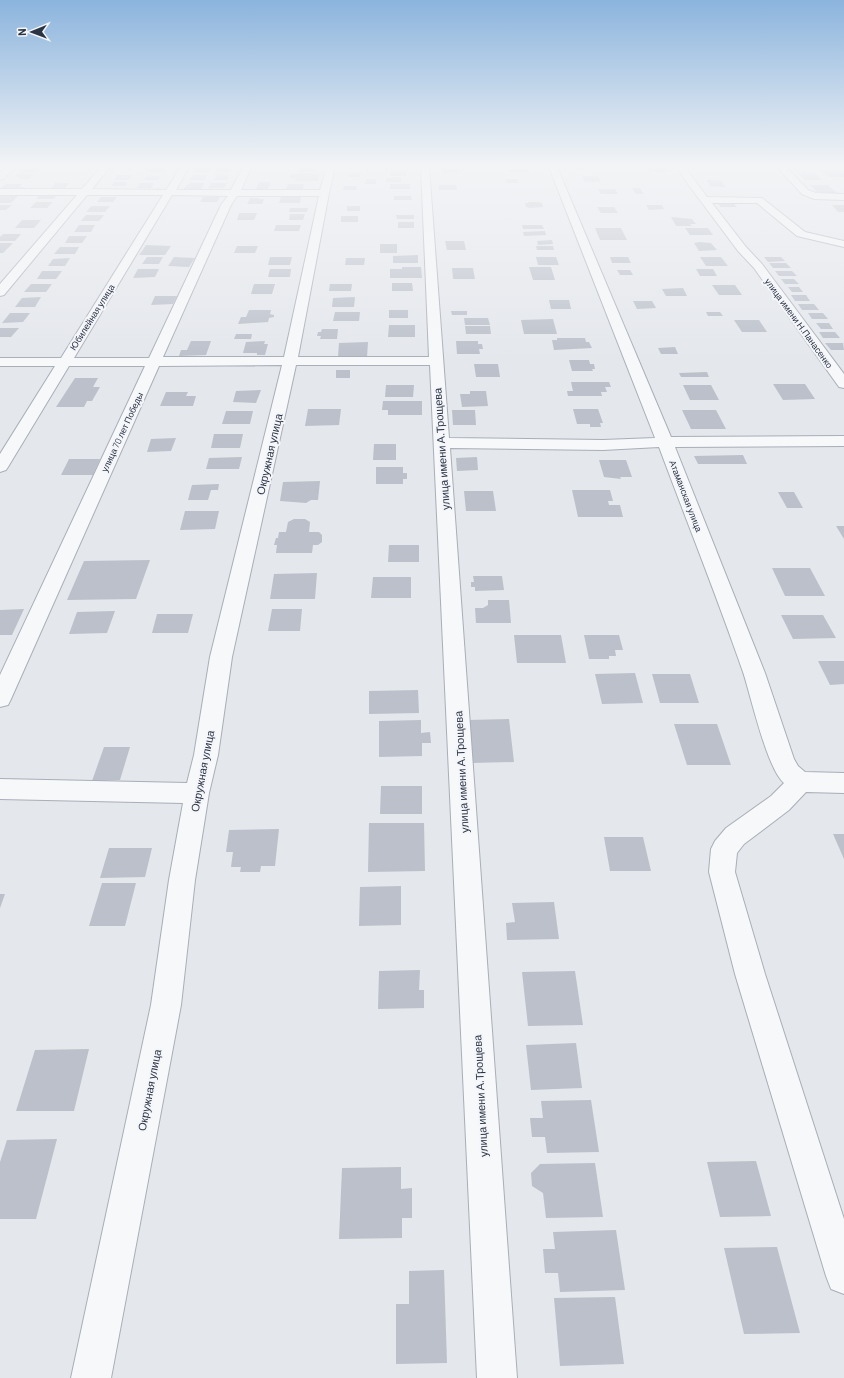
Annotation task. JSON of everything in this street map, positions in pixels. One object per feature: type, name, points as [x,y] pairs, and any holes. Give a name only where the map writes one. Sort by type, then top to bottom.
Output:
[{"type":"street","points":[[0,292],[51,231]]},
{"type":"street","name":"Юбилейная улица","points":[[0,467],[144,231]]},
{"type":"street","name":"улица 70 лет Победы","points":[[0,699],[214,231]]},
{"type":"street","name":"Окружная улица","points":[[91,1378],[166,1004],[182,880],[197,793],[206,755],[221,657],[290,362],[316,231]]},
{"type":"street","name":"улица имени А.Трощева","points":[[429,231],[497,1378]]},
{"type":"street","name":"Атаманская улица","points":[[579,231],[665,442],[754,673],[782,760],[789,773],[800,782]]},
{"type":"street","name":"улица имени Н.Панасенко","points":[[729,231],[742,249],[758,266],[844,384]]},
{"type":"street","points":[[798,231],[801,234],[842,247]]},
{"type":"street","points":[[0,362],[436,361]]},
{"type":"street","points":[[441,444],[589,445],[665,442],[844,441]]},
{"type":"street","points":[[844,783],[800,782],[780,803],[735,836],[724,849],[722,872],[750,974],[844,1276]]},
{"type":"street","points":[[0,789],[197,793]]},
{"type":"building","points":[[74,231],[91,231],[91,232]]},
{"type":"building","points":[[545,231],[546,235],[524,236],[523,232]]},
{"type":"building","points":[[596,231],[623,231],[627,240],[600,240]]},
{"type":"building","points":[[687,231],[710,231],[713,235],[690,235]]},
{"type":"building","points":[[3,234],[21,234],[15,241],[0,241],[0,237]]},
{"type":"building","points":[[69,236],[87,236],[82,243],[65,243]]},
{"type":"building","points":[[552,240],[553,244],[538,245],[537,241]]},
{"type":"building","points":[[445,241],[464,241],[466,250],[447,250]]},
{"type":"building","points":[[0,243],[13,243],[3,253],[0,253]]},
{"type":"building","points":[[694,243],[711,243],[717,250],[699,251]]},
{"type":"building","points":[[380,244],[397,244],[397,253],[380,253]]},
{"type":"building","points":[[146,245],[171,246],[165,255],[139,255]]},
{"type":"building","points":[[237,246],[258,246],[255,253],[234,253]]},
{"type":"building","points":[[536,246],[553,246],[554,250],[537,250]]},
{"type":"building","points":[[60,247],[79,247],[75,254],[54,254]]},
{"type":"building","points":[[418,255],[418,263],[393,263],[393,256]]},
{"type":"building","points":[[147,257],[163,257],[159,264],[142,264]]},
{"type":"building","points":[[174,257],[195,258],[189,267],[168,266]]},
{"type":"building","points":[[270,257],[292,257],[290,265],[268,265]]},
{"type":"building","points":[[536,257],[556,257],[559,265],[538,265]]},
{"type":"building","points":[[610,257],[628,257],[631,263],[612,263]]},
{"type":"building","points":[[700,257],[721,257],[728,266],[706,266]]},
{"type":"building","points":[[764,257],[781,257],[785,261],[768,262]]},
{"type":"building","points":[[70,258],[65,266],[48,266],[53,259]]},
{"type":"building","points":[[346,258],[365,258],[364,265],[345,265]]},
{"type":"building","points":[[769,263],[786,263],[791,268],[773,268]]},
{"type":"building","points":[[402,267],[421,267],[422,278],[390,278],[390,269],[402,269]]},
{"type":"building","points":[[529,267],[551,267],[555,280],[533,280]]},
{"type":"building","points":[[452,268],[473,268],[475,279],[453,279]]},
{"type":"building","points":[[138,269],[159,269],[155,277],[133,278]]},
{"type":"building","points":[[270,269],[291,269],[290,277],[268,277]]},
{"type":"building","points":[[696,269],[713,269],[717,276],[700,276]]},
{"type":"building","points":[[617,270],[630,270],[633,275],[620,275]]},
{"type":"building","points":[[42,271],[62,271],[56,279],[37,279]]},
{"type":"building","points":[[775,271],[792,271],[797,276],[779,276]]},
{"type":"building","points":[[781,279],[794,279],[799,284],[785,284]]},
{"type":"building","points":[[392,283],[412,283],[413,291],[392,291]]},
{"type":"building","points":[[31,284],[52,284],[46,292],[24,292]]},
{"type":"building","points":[[254,284],[275,284],[272,294],[251,294]]},
{"type":"building","points":[[330,284],[352,284],[351,291],[329,291]]},
{"type":"building","points":[[712,285],[735,285],[742,295],[719,295]]},
{"type":"building","points":[[788,287],[799,287],[803,292],[792,292]]},
{"type":"building","points":[[683,288],[687,296],[666,296],[662,289]]},
{"type":"building","points":[[791,295],[806,295],[810,301],[795,301]]},
{"type":"building","points":[[155,296],[177,296],[173,304],[151,305]]},
{"type":"building","points":[[41,297],[35,307],[15,307],[22,298]]},
{"type":"building","points":[[355,297],[354,307],[332,307],[333,298]]},
{"type":"building","points":[[549,300],[569,300],[571,309],[551,309]]},
{"type":"building","points":[[633,301],[652,301],[656,308],[637,309]]},
{"type":"building","points":[[798,304],[814,304],[819,310],[802,310]]},
{"type":"building","points":[[249,310],[271,310],[270,314],[274,315],[274,317],[269,318],[268,322],[238,324],[241,317],[246,317]]},
{"type":"building","points":[[389,310],[408,310],[408,318],[389,318]]},
{"type":"building","points":[[451,311],[467,311],[467,315],[452,315]]},
{"type":"building","points":[[335,312],[360,312],[359,321],[333,321]]},
{"type":"building","points":[[706,312],[720,312],[723,316],[708,316]]},
{"type":"building","points":[[10,313],[30,313],[23,322],[2,323]]},
{"type":"building","points":[[808,313],[823,313],[828,319],[812,319]]},
{"type":"building","points":[[464,318],[488,318],[490,325],[465,325]]},
{"type":"building","points":[[553,319],[557,334],[524,334],[521,320]]},
{"type":"building","points":[[734,320],[759,320],[767,332],[742,332]]},
{"type":"building","points":[[816,323],[829,323],[833,329],[821,329]]},
{"type":"building","points":[[389,325],[415,325],[415,337],[388,337]]},
{"type":"building","points":[[465,326],[490,326],[491,334],[466,334]]},
{"type":"building","points":[[0,328],[19,328],[11,337],[0,337]]},
{"type":"building","points":[[322,329],[338,329],[337,339],[320,339],[321,336],[317,336],[318,332],[321,332]]},
{"type":"building","points":[[819,332],[835,332],[840,338],[823,338]]},
{"type":"building","points":[[236,334],[252,334],[251,339],[234,339]]},
{"type":"building","points":[[557,338],[585,338],[586,342],[589,342],[592,348],[554,350],[552,340],[557,340]]},
{"type":"building","points":[[191,341],[211,341],[206,355],[179,356],[181,350],[187,350]]},
{"type":"building","points":[[265,341],[264,344],[268,344],[265,355],[257,355],[257,353],[243,353],[246,342]]},
{"type":"building","points":[[456,341],[478,341],[478,344],[482,344],[483,349],[479,349],[480,354],[457,354]]},
{"type":"building","points":[[368,342],[367,357],[338,357],[339,343]]},
{"type":"building","points":[[825,343],[843,343],[844,350],[831,350]]},
{"type":"building","points":[[675,347],[678,354],[661,354],[658,348]]},
{"type":"building","points":[[569,360],[589,360],[590,364],[594,364],[595,369],[592,369],[593,371],[572,371]]},
{"type":"building","points":[[474,364],[498,364],[500,377],[476,377]]},
{"type":"building","points":[[336,370],[350,370],[350,378],[336,378]]},
{"type":"building","points":[[707,372],[709,377],[681,377],[679,373]]},
{"type":"building","points":[[75,378],[98,378],[93,387],[100,387],[92,401],[87,401],[84,407],[56,407]]},
{"type":"building","points":[[571,382],[609,382],[611,387],[605,387],[607,392],[601,392],[602,396],[568,396],[567,391],[573,391]]},
{"type":"building","points":[[773,384],[805,384],[815,399],[783,400]]},
{"type":"building","points":[[386,385],[414,385],[413,397],[385,397]]},
{"type":"building","points":[[683,385],[711,385],[719,400],[690,400]]},
{"type":"building","points":[[261,390],[256,403],[233,402],[236,391]]},
{"type":"building","points":[[470,391],[486,391],[488,406],[462,407],[460,394],[470,394]]},
{"type":"building","points":[[166,392],[188,392],[186,396],[196,396],[193,406],[160,406]]},
{"type":"building","points":[[383,401],[422,401],[422,415],[388,415],[388,410],[382,410]]},
{"type":"building","points":[[308,409],[341,409],[339,425],[305,426]]},
{"type":"building","points":[[573,409],[598,409],[603,423],[600,423],[601,427],[590,427],[590,424],[577,424]]},
{"type":"building","points":[[452,410],[475,410],[476,425],[453,425]]},
{"type":"building","points":[[682,410],[716,410],[726,429],[691,429]]},
{"type":"building","points":[[226,411],[253,411],[250,424],[222,424]]},
{"type":"building","points":[[214,434],[243,434],[240,448],[211,448]]},
{"type":"building","points":[[176,438],[171,451],[147,452],[151,439]]},
{"type":"building","points":[[374,444],[396,444],[396,460],[373,460]]},
{"type":"building","points":[[743,455],[747,464],[698,464],[694,456]]},
{"type":"building","points":[[242,457],[239,469],[206,469],[209,458]]},
{"type":"building","points":[[477,457],[478,470],[457,471],[456,458]]},
{"type":"building","points":[[69,459],[100,459],[93,475],[61,475]]},
{"type":"building","points":[[599,460],[626,460],[632,477],[620,477],[621,479],[604,477]]},
{"type":"building","points":[[376,467],[403,467],[403,473],[407,473],[407,479],[403,479],[403,484],[376,484]]},
{"type":"building","points":[[320,481],[318,500],[311,500],[306,503],[280,501],[283,482]]},
{"type":"building","points":[[219,484],[218,490],[211,490],[208,500],[188,500],[192,485]]},
{"type":"building","points":[[572,490],[610,490],[613,501],[608,501],[609,505],[620,505],[623,517],[578,517]]},
{"type":"building","points":[[464,491],[493,491],[496,511],[466,511]]},
{"type":"building","points":[[778,492],[794,492],[803,508],[787,508]]},
{"type":"building","points":[[185,511],[219,511],[215,529],[180,530]]},
{"type":"building","points":[[294,519],[305,519],[310,522],[309,532],[319,532],[322,535],[322,542],[318,545],[313,545],[312,553],[276,553],[277,545],[274,545],[276,538],[278,538],[279,532],[286,532],[288,522]]},
{"type":"building","points":[[836,526],[844,526],[844,539]]},
{"type":"building","points":[[389,545],[419,545],[419,562],[388,562]]},
{"type":"building","points":[[150,560],[136,599],[67,600],[84,561]]},
{"type":"building","points":[[772,568],[810,568],[825,596],[785,596]]},
{"type":"building","points":[[317,573],[315,599],[270,599],[274,574]]},
{"type":"building","points":[[473,576],[502,576],[504,590],[475,591],[475,587],[471,587],[471,582],[474,582]]},
{"type":"building","points":[[373,577],[411,577],[411,598],[371,598]]},
{"type":"building","points":[[488,600],[509,600],[511,623],[476,623],[475,608],[483,608],[488,605]]},
{"type":"building","points":[[24,609],[12,635],[0,635],[0,610]]},
{"type":"building","points":[[272,609],[302,609],[300,631],[268,631]]},
{"type":"building","points":[[115,611],[107,633],[69,634],[77,612]]},
{"type":"building","points":[[157,614],[193,614],[188,633],[152,633]]},
{"type":"building","points":[[781,615],[823,615],[836,638],[793,639]]},
{"type":"building","points":[[514,635],[561,635],[566,663],[517,663]]},
{"type":"building","points":[[584,635],[619,635],[623,650],[615,650],[616,656],[609,656],[609,659],[589,659]]},
{"type":"building","points":[[818,661],[844,661],[844,684],[830,685]]},
{"type":"building","points":[[635,673],[643,703],[602,704],[595,674]]},
{"type":"building","points":[[652,674],[690,674],[699,703],[660,703]]},
{"type":"building","points":[[418,690],[419,713],[369,714],[369,691]]},
{"type":"building","points":[[509,719],[514,762],[471,763],[468,720]]},
{"type":"building","points":[[421,720],[421,733],[430,732],[431,743],[422,743],[422,756],[379,757],[379,721]]},
{"type":"building","points":[[674,724],[717,724],[731,765],[687,765]]},
{"type":"building","points":[[104,747],[130,747],[120,780],[92,781]]},
{"type":"building","points":[[381,786],[422,786],[422,814],[380,814]]},
{"type":"building","points":[[369,823],[424,823],[425,871],[368,872]]},
{"type":"building","points":[[279,829],[275,866],[261,866],[260,872],[240,872],[241,867],[231,867],[233,852],[226,852],[229,830]]},
{"type":"building","points":[[833,834],[844,834],[844,859]]},
{"type":"building","points":[[604,837],[643,837],[651,871],[610,871]]},
{"type":"building","points":[[109,848],[152,848],[145,877],[100,878]]},
{"type":"building","points":[[102,883],[136,883],[125,926],[89,926]]},
{"type":"building","points":[[401,886],[401,925],[359,926],[360,887]]},
{"type":"building","points":[[0,894],[5,894],[0,908]]},
{"type":"building","points":[[554,902],[559,939],[507,940],[506,923],[515,922],[512,903]]},
{"type":"building","points":[[420,970],[419,990],[424,990],[424,1008],[378,1009],[379,971]]},
{"type":"building","points":[[575,971],[583,1025],[528,1026],[522,972]]},
{"type":"building","points":[[576,1043],[582,1088],[531,1090],[526,1045]]},
{"type":"building","points":[[89,1049],[74,1111],[16,1111],[35,1050]]},
{"type":"building","points":[[591,1100],[599,1152],[547,1153],[545,1137],[532,1137],[530,1118],[543,1118],[541,1101]]},
{"type":"building","points":[[57,1139],[36,1219],[0,1219],[0,1162],[7,1140]]},
{"type":"building","points":[[756,1161],[771,1216],[720,1217],[707,1162]]},
{"type":"building","points":[[595,1163],[603,1217],[546,1218],[543,1193],[532,1186],[531,1173],[540,1164]]},
{"type":"building","points":[[401,1167],[401,1189],[412,1188],[412,1218],[402,1218],[402,1238],[339,1239],[342,1168]]},
{"type":"building","points":[[616,1230],[625,1290],[560,1292],[558,1273],[545,1273],[543,1249],[555,1249],[553,1232]]},
{"type":"building","points":[[777,1247],[800,1333],[744,1334],[724,1248]]},
{"type":"building","points":[[444,1270],[447,1363],[396,1364],[396,1304],[409,1304],[409,1271]]},
{"type":"building","points":[[615,1297],[624,1364],[560,1366],[554,1298]]}]
